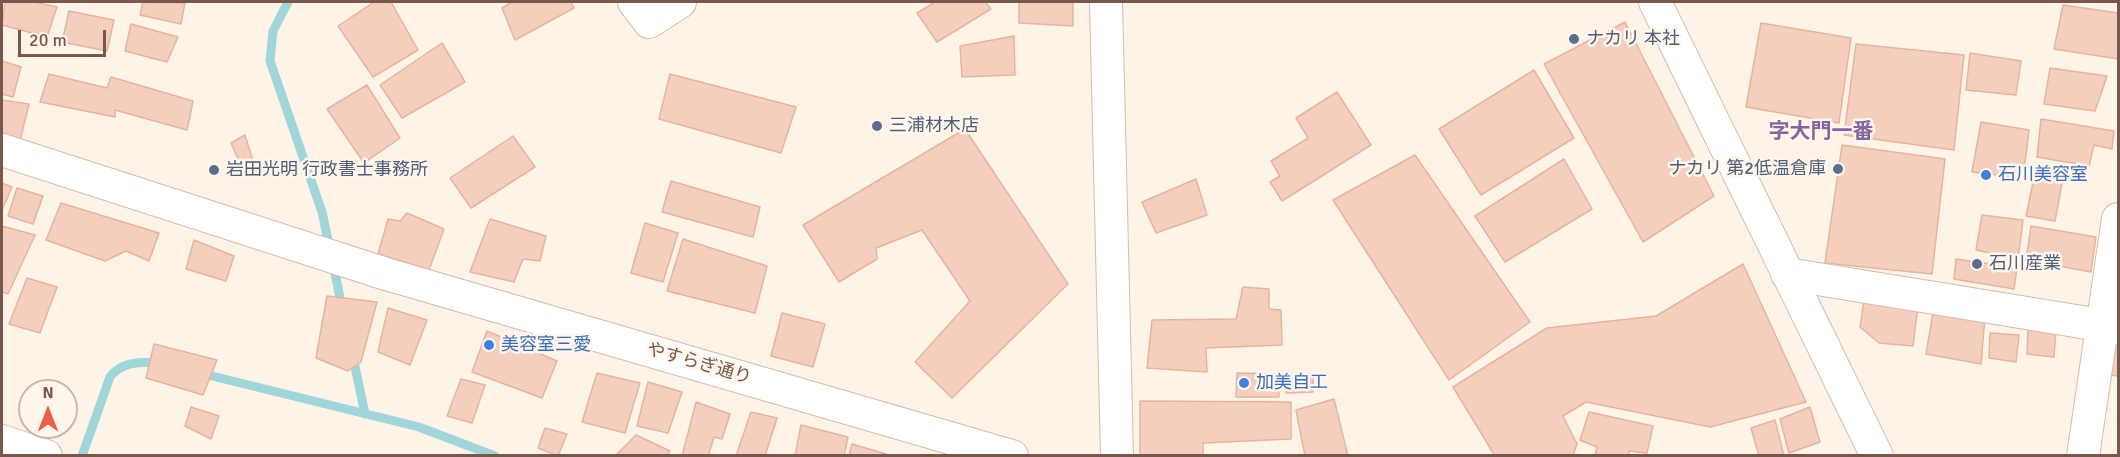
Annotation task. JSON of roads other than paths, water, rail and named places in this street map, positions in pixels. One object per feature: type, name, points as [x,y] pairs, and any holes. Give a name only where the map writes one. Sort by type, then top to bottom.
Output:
[{"type":"street","points":[[634,2],[649,22],[680,2]]},
{"type":"street","points":[[1106,2],[1117,456]]},
{"type":"street","points":[[1655,2],[1877,456]]},
{"type":"street","name":"やすらぎ通り","points":[[2,150],[386,273],[1012,456]]},
{"type":"street","points":[[2083,456],[2110,326],[2118,219]]},
{"type":"street","points":[[1787,274],[2110,326]]},
{"type":"street","points":[[2,441],[46,456]]},
{"type":"waterway","points":[[288,2],[273,31],[270,61],[322,212],[330,249]]},
{"type":"waterway","points":[[333,263],[342,308]]},
{"type":"waterway","points":[[353,357],[365,414]]},
{"type":"waterway","points":[[82,456],[110,377],[120,368],[133,363],[160,364]]},
{"type":"waterway","points":[[200,373],[419,427],[495,456]]},
{"type":"place","name":"ナカリ 本社","points":[[1574,39]]},
{"type":"place","name":"三浦材木店","points":[[877,126]]},
{"type":"place","name":"ナカリ 第2低温倉庫","points":[[1838,169]]},
{"type":"place","name":"岩田光明 行政書士事務所","points":[[214,170]]},
{"type":"place","name":"石川美容室","points":[[1986,175]]},
{"type":"place","name":"石川産業","points":[[1977,264]]},
{"type":"place","name":"美容室三愛","points":[[489,345]]},
{"type":"place","name":"加美自工","points":[[1244,383]]},
{"type":"district","name":"字大門一番","points":[[1821,132]]}]
